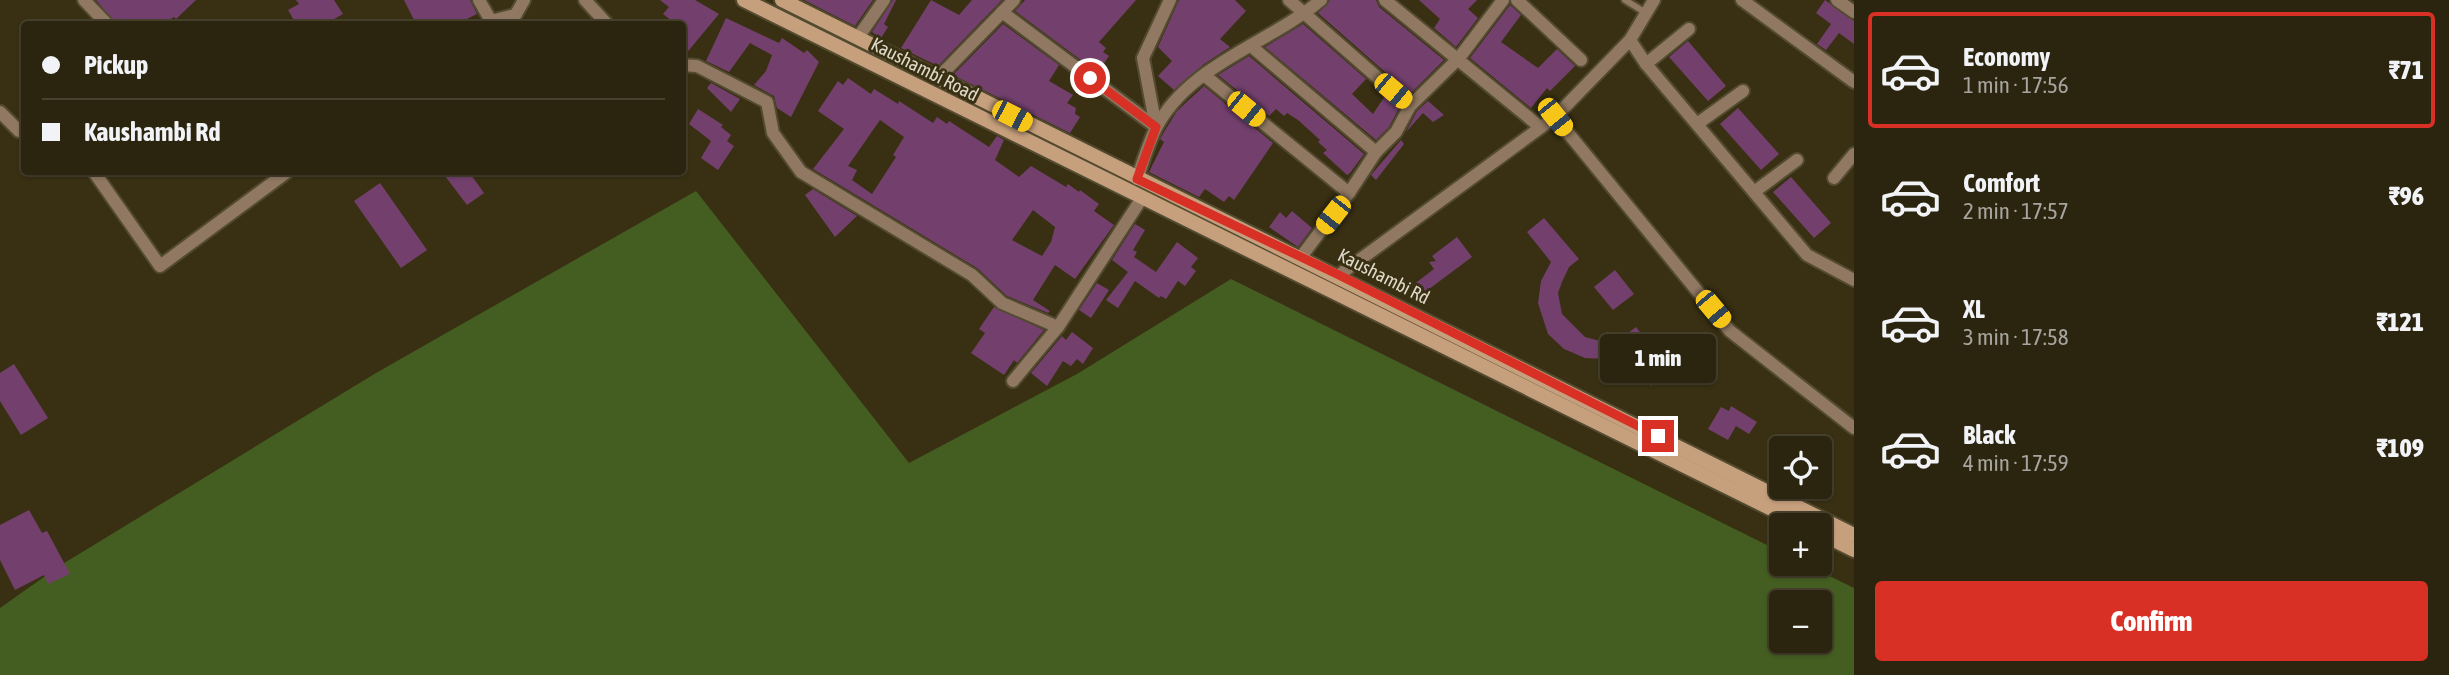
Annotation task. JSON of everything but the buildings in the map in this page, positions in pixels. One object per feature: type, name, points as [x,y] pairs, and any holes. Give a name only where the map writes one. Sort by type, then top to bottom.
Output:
[{"type":"main road","name":"Kaushambi Road","points":[[744,0],[1780,513]]},
{"type":"main road","name":"Kaushambi Rd","points":[[782,0],[859,36],[1137,179],[1339,275],[1854,535]]},
{"type":"main road","points":[[1832,539],[1854,550]]},
{"type":"street","points":[[84,0],[104,21]]},
{"type":"street","points":[[480,0],[491,21],[512,20],[524,0]]},
{"type":"street","points":[[585,0],[604,21]]},
{"type":"street","points":[[859,36],[884,0]]},
{"type":"street","points":[[1156,127],[1143,58],[1170,0]]},
{"type":"street","points":[[1289,0],[1410,106]]},
{"type":"street","points":[[1137,179],[1156,127],[1177,99],[1205,75],[1304,15],[1321,0]]},
{"type":"street","points":[[1385,0],[1539,126]]},
{"type":"street","points":[[1301,257],[1376,152],[1396,132],[1410,106],[1459,58],[1503,0]]},
{"type":"street","points":[[1517,0],[1581,60]]},
{"type":"street","points":[[1339,275],[1539,126],[1555,117],[1630,40],[1654,0]]},
{"type":"street","points":[[1742,0],[1854,82]]},
{"type":"street","points":[[1837,0],[1854,12]]},
{"type":"street","points":[[938,78],[1009,3],[1156,127]]},
{"type":"street","points":[[1646,64],[1689,29]]},
{"type":"street","points":[[1630,40],[1646,64],[1807,255],[1854,280]]},
{"type":"street","points":[[1251,46],[1376,152]]},
{"type":"street","points":[[686,65],[697,66],[767,102],[773,133],[801,172],[972,275],[1002,303],[1058,327]]},
{"type":"street","points":[[1205,75],[1349,193]]},
{"type":"street","points":[[1697,124],[1743,91]]},
{"type":"street","points":[[0,112],[19,131]]},
{"type":"street","points":[[1555,117],[1731,331],[1854,428]]},
{"type":"street","points":[[1834,177],[1854,154]]},
{"type":"street","points":[[1754,192],[1797,160]]},
{"type":"street","points":[[96,175],[160,266],[283,175]]},
{"type":"street","points":[[1013,381],[1058,327],[1142,198]]},
{"type":"lane","points":[[1625,0],[1646,13]]},
{"type":"green space","points":[[696,191],[909,463],[1077,374],[1231,279],[1769,546],[1769,576],[1830,576],[1854,588],[1854,675],[0,675],[0,608],[61,565],[376,373]]},
{"type":"route","points":[[1090,78],[1156,127],[1137,179],[1339,275],[1658,436]]}]
